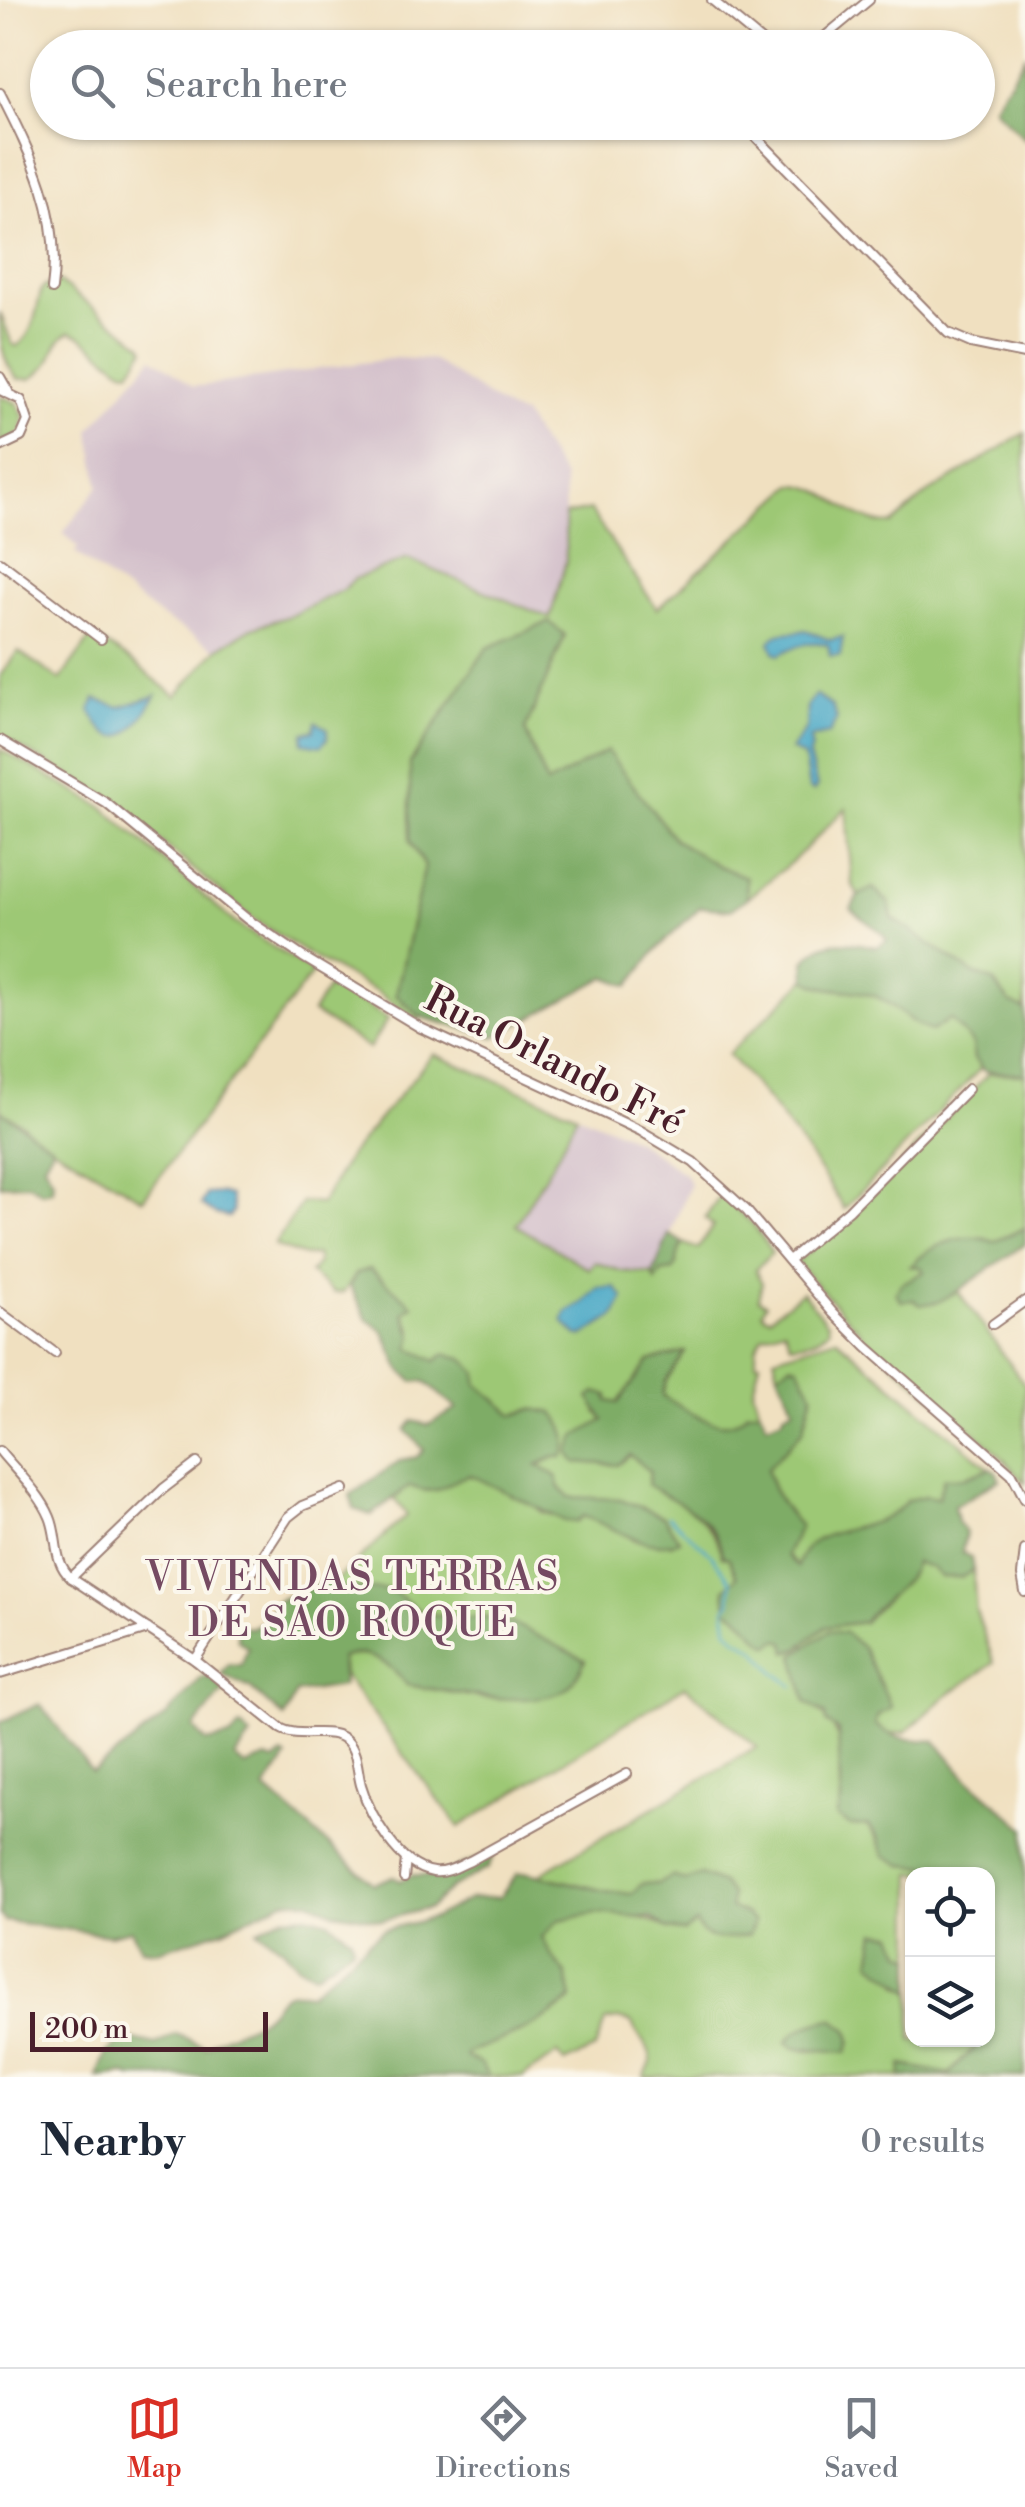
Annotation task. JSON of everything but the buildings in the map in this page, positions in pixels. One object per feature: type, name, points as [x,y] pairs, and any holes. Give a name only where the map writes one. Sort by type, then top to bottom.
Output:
[{"type":"street","points":[[712,0],[748,30]]},
{"type":"street","points":[[833,30],[869,0]]},
{"type":"street","points":[[0,93],[37,166],[48,201],[54,250],[52,289]]},
{"type":"street","points":[[759,140],[948,333],[971,343],[1025,354]]},
{"type":"street","points":[[0,377],[4,391],[25,406],[28,421],[21,438],[2,448]]},
{"type":"street","points":[[0,562],[101,638]]},
{"type":"street","name":"Rua Orlando Fré","points":[[0,740],[106,804],[246,920],[303,957],[421,1028],[641,1132],[693,1162],[746,1210],[832,1312],[867,1347],[1012,1474],[1025,1499]]},
{"type":"street","points":[[789,1260],[846,1213],[968,1089]]},
{"type":"street","points":[[992,1324],[1024,1305]]},
{"type":"street","points":[[0,1312],[56,1353]]},
{"type":"street","points":[[0,1451],[46,1508],[52,1520],[57,1558],[70,1578],[194,1660],[290,1734],[335,1734],[344,1738],[354,1753],[370,1808],[406,1859],[430,1872],[444,1872],[470,1861],[628,1774]]},
{"type":"street","points":[[70,1578],[197,1463]]},
{"type":"street","points":[[194,1660],[288,1517],[302,1506],[344,1489]]},
{"type":"street","points":[[1025,1550],[1025,1592]]},
{"type":"street","points":[[0,1674],[148,1629]]},
{"type":"street","points":[[404,1878],[406,1859]]},
{"type":"shaded area","points":[[153,357],[193,386],[396,358],[433,360],[510,411],[523,415],[564,478],[566,561],[551,618],[407,559],[354,579],[344,589],[292,615],[252,628],[217,649],[163,618],[75,553],[78,547],[63,533],[99,486],[90,430]]},
{"type":"shaded area","points":[[577,1114],[635,1139],[686,1175],[690,1184],[653,1274],[621,1271],[596,1262],[589,1270],[515,1225],[537,1192]]},
{"type":"green space","points":[[1025,56],[1025,140],[995,109]]},
{"type":"green space","points":[[58,281],[142,344],[145,349],[130,371],[70,332],[59,342],[47,365],[31,379],[18,379],[12,372],[2,348],[0,312],[12,344],[17,346],[31,328],[42,288]]},
{"type":"green space","points":[[0,396],[17,403],[24,417],[20,433],[0,444]]},
{"type":"green space","points":[[1025,433],[1025,1010],[1009,1002],[993,981],[972,973],[892,918],[889,903],[873,888],[858,896],[852,883],[846,808],[794,860],[747,898],[746,877],[718,866],[675,840],[607,752],[547,785],[525,730],[565,636],[410,841],[425,866],[396,995],[421,1017],[418,1021],[249,916],[109,798],[0,736],[0,676],[18,651],[60,680],[92,636],[176,696],[217,649],[252,628],[292,615],[344,589],[354,579],[407,559],[550,618],[566,561],[565,515],[590,510],[657,609],[793,485],[818,491],[864,518],[892,524],[927,494]]},
{"type":"green space","points":[[549,622],[565,635],[525,730],[547,784],[607,751],[675,840],[718,866],[746,877],[747,898],[730,910],[700,907],[657,949],[629,986],[606,977],[495,1037],[421,1017],[396,995],[425,866],[410,841],[410,763],[487,648]]},
{"type":"green space","points":[[0,749],[103,807],[235,923],[313,972],[143,1199],[30,1134],[24,1125],[0,1110]]},
{"type":"green space","points":[[873,888],[889,903],[892,918],[972,973],[993,981],[1009,1002],[1025,1010],[1025,1074],[984,1071],[974,1058],[973,1044],[950,1019],[932,1031],[877,997],[823,987],[806,979],[805,961],[821,947],[838,942],[878,947],[887,940],[851,909],[858,896]]},
{"type":"green space","points":[[806,979],[823,987],[877,997],[932,1031],[950,1018],[973,1044],[974,1058],[981,1068],[844,1209],[790,1128],[728,1054]]},
{"type":"green space","points":[[331,983],[388,1019],[369,1048],[312,1012]]},
{"type":"green space","points":[[433,1054],[577,1114],[516,1225],[589,1269],[595,1262],[621,1271],[653,1274],[656,1280],[661,1272],[677,1264],[683,1243],[698,1249],[713,1226],[705,1218],[721,1195],[754,1225],[772,1253],[755,1270],[762,1283],[758,1299],[766,1304],[764,1315],[770,1317],[802,1292],[827,1323],[829,1329],[825,1333],[807,1342],[791,1344],[784,1328],[763,1335],[756,1348],[756,1362],[760,1362],[753,1390],[760,1410],[747,1412],[728,1423],[704,1420],[662,1396],[666,1381],[684,1352],[649,1361],[618,1403],[608,1401],[597,1412],[604,1420],[592,1428],[576,1462],[617,1465],[630,1455],[669,1488],[710,1530],[722,1556],[729,1558],[737,1577],[733,1583],[743,1621],[785,1642],[825,1627],[864,1622],[906,1579],[914,1562],[931,1567],[941,1577],[962,1577],[973,1570],[976,1611],[994,1663],[946,1696],[906,1732],[886,1734],[874,1724],[878,1715],[892,1708],[862,1647],[829,1631],[795,1656],[806,1702],[831,1723],[836,1734],[841,1801],[872,1831],[884,1855],[903,1865],[924,1867],[905,1867],[905,1954],[902,1952],[898,1984],[905,1988],[905,2047],[975,2047],[949,2074],[903,2065],[901,2077],[644,2077],[651,2062],[649,2052],[632,2023],[618,2019],[605,2021],[595,2049],[565,2063],[558,2054],[522,2077],[488,2077],[481,2064],[465,2057],[535,2024],[572,1999],[566,1974],[542,1937],[559,1920],[584,1914],[615,1914],[668,1929],[745,1914],[673,1876],[658,1884],[643,1883],[631,1894],[538,1875],[757,1747],[685,1686],[459,1827],[343,1675],[341,1658],[360,1655],[378,1660],[407,1685],[483,1698],[542,1697],[534,1635],[514,1624],[482,1616],[464,1619],[422,1613],[392,1590],[332,1584],[407,1515],[394,1499],[410,1485],[431,1491],[468,1476],[492,1483],[542,1512],[576,1522],[583,1516],[635,1540],[671,1544],[679,1539],[669,1528],[569,1497],[556,1476],[537,1465],[555,1457],[533,1409],[514,1415],[476,1384],[408,1347],[412,1329],[404,1313],[412,1306],[370,1269],[357,1273],[344,1292],[334,1293],[310,1273],[318,1263],[316,1255],[304,1256],[274,1245],[302,1202],[321,1204],[349,1156]],"holes":[[[832,2019],[848,2030],[851,2041],[810,2051],[787,2042]]]},
{"type":"green space","points":[[989,1073],[1025,1074],[1025,1228],[994,1242],[980,1237],[912,1266],[925,1272],[901,1284],[914,1300],[938,1301],[958,1291],[1025,1385],[1025,1483],[994,1449],[872,1345],[796,1262],[851,1215]]},
{"type":"green space","points":[[0,1110],[51,1145],[44,1164],[53,1180],[52,1190],[41,1192],[29,1184],[0,1185]]},
{"type":"green space","points":[[1025,1228],[1025,1244],[938,1302],[920,1305],[914,1300],[901,1301],[896,1293],[901,1284],[924,1272],[921,1267],[911,1266],[939,1245],[972,1238],[994,1242]]},
{"type":"green space","points":[[669,1234],[683,1243],[674,1270],[661,1272],[656,1281],[653,1274]]},
{"type":"green space","points":[[370,1269],[413,1305],[404,1313],[413,1336],[409,1348],[436,1361],[445,1354],[463,1358],[477,1373],[477,1384],[514,1415],[533,1409],[554,1413],[566,1434],[567,1445],[563,1457],[537,1465],[556,1476],[569,1497],[621,1499],[664,1517],[679,1540],[669,1544],[644,1541],[583,1516],[576,1522],[565,1521],[471,1475],[436,1490],[410,1486],[371,1515],[354,1509],[350,1495],[401,1460],[417,1457],[424,1450],[406,1430],[413,1421],[428,1425],[457,1409],[424,1381],[414,1382],[400,1369],[384,1332],[367,1319],[350,1286],[357,1273]]},
{"type":"green space","points":[[836,1338],[990,1468],[963,1478],[944,1478],[938,1498],[925,1496],[887,1519],[821,1539],[798,1568],[786,1555],[800,1526],[779,1500],[767,1468],[803,1430],[813,1394],[797,1366],[778,1373],[774,1357]]},
{"type":"green space","points":[[685,1352],[666,1381],[662,1395],[705,1420],[728,1423],[747,1412],[760,1410],[767,1424],[783,1418],[784,1413],[794,1408],[778,1373],[791,1364],[798,1366],[813,1394],[803,1430],[767,1469],[779,1500],[800,1526],[786,1555],[797,1567],[812,1543],[884,1519],[907,1500],[938,1498],[944,1478],[963,1478],[990,1468],[1000,1480],[954,1505],[957,1522],[966,1533],[962,1552],[971,1558],[973,1570],[962,1577],[941,1577],[931,1567],[915,1562],[906,1579],[864,1622],[825,1627],[787,1652],[785,1642],[764,1642],[727,1610],[725,1588],[737,1577],[705,1521],[648,1485],[650,1471],[630,1455],[618,1465],[576,1462],[569,1453],[576,1436],[604,1420],[589,1398],[595,1392],[618,1403],[649,1361]]},
{"type":"green space","points":[[325,1581],[343,1588],[392,1590],[422,1613],[464,1619],[482,1616],[514,1624],[585,1660],[579,1674],[562,1691],[528,1699],[507,1699],[407,1685],[378,1660],[350,1655],[341,1658],[343,1686],[296,1693],[284,1718],[250,1688],[221,1674],[229,1664],[241,1665],[248,1648],[238,1640],[237,1626],[250,1628],[267,1620],[276,1601]]},
{"type":"green space","points":[[829,1631],[846,1633],[862,1647],[892,1708],[878,1715],[875,1724],[896,1736],[936,1741],[967,1778],[1025,1828],[1025,2077],[901,2077],[902,2065],[949,2074],[975,2047],[995,2047],[995,1867],[903,1865],[884,1855],[878,1837],[868,1825],[851,1826],[836,1816],[841,1801],[838,1730],[826,1722],[825,1714],[806,1702],[794,1655]]},
{"type":"green space","points":[[202,1677],[211,1678],[225,1689],[194,1728],[206,1742],[231,1737],[240,1726],[251,1736],[235,1758],[245,1766],[267,1758],[287,1758],[265,1789],[374,1884],[394,1876],[400,1881],[412,1875],[439,1876],[491,1853],[494,1855],[488,1868],[451,1888],[430,1908],[382,1920],[334,1912],[310,1901],[284,1901],[223,1930],[157,1951],[141,1949],[131,1930],[110,1935],[5,1921],[0,1915],[0,1722],[40,1704],[92,1772],[165,1717]]},
{"type":"green space","points":[[517,1874],[631,1894],[643,1883],[658,1884],[673,1876],[685,1881],[701,1875],[723,1884],[731,1895],[730,1908],[754,1922],[749,1935],[718,1939],[706,1935],[696,1923],[684,1932],[668,1929],[651,1918],[597,1913],[559,1920],[542,1937],[566,1974],[572,1998],[535,2024],[467,2053],[465,2057],[481,2064],[488,2077],[97,2077],[107,2052],[126,2038],[156,2045],[176,2034],[206,2047],[258,2021],[284,1995],[310,1993],[383,1930],[433,1918],[470,1899],[500,1897]]},
{"type":"green space","points":[[307,1915],[329,1921],[351,1938],[353,1947],[316,1973],[299,1967],[283,1948],[257,1930],[282,1917]]},
{"type":"green space","points":[[876,1932],[894,1934],[905,1954],[905,1987],[871,1962]]},
{"type":"green space","points":[[832,2019],[848,2030],[851,2041],[847,2052],[794,2048],[787,2042],[801,2029]]},
{"type":"water","points":[[805,630],[830,640],[843,637],[840,656],[830,656],[828,645],[816,643],[797,646],[779,655],[774,652],[770,642],[777,635]]},
{"type":"water","points":[[815,695],[832,706],[837,719],[829,734],[810,738],[809,756],[817,786],[814,791],[809,789],[804,757],[791,750],[806,728],[807,706]]},
{"type":"water","points":[[156,696],[133,728],[117,737],[99,726],[90,710],[95,699],[120,707]]},
{"type":"water","points":[[316,722],[328,729],[327,739],[321,746],[303,743],[304,733],[314,730]]},
{"type":"water","points":[[206,1194],[230,1196],[233,1211],[229,1217],[201,1205]]},
{"type":"water","points":[[615,1287],[624,1298],[614,1317],[583,1336],[563,1322],[567,1312],[598,1288]]},
{"type":"waterway","points":[[668,1516],[710,1553],[731,1581],[730,1602],[725,1609],[728,1629],[793,1686]]},
{"type":"district","name":"VIVENDAS TERRAS DE SÃO ROQUE","points":[[353,1601]]}]
